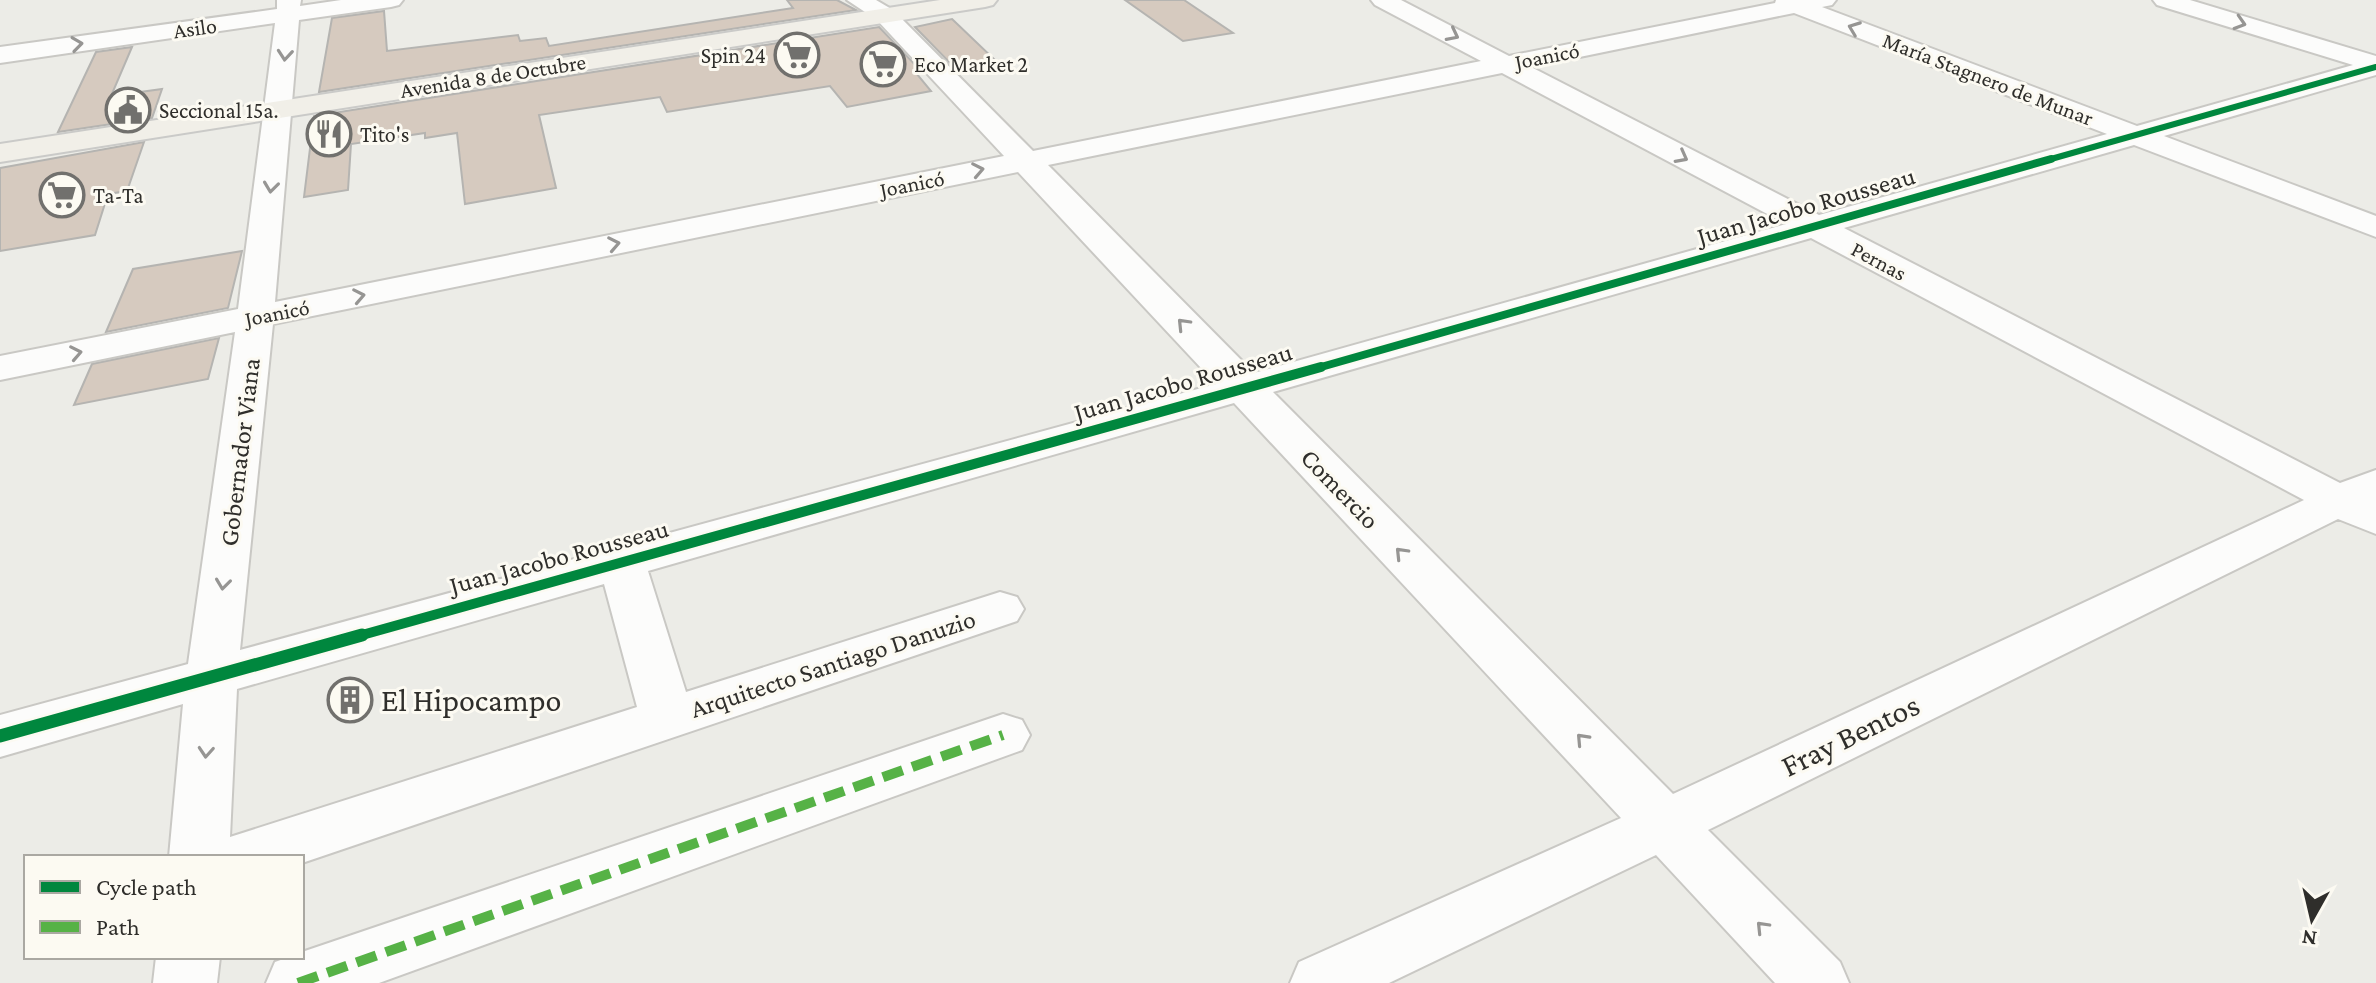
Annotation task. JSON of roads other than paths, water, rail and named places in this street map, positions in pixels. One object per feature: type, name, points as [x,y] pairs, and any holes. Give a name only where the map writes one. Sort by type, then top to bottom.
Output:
[{"type":"main road","name":"Avenida 8 de Octubre","points":[[0,153],[985,0]]},
{"type":"street","name":"Asilo","points":[[0,55],[289,7],[391,0]]},
{"type":"street","name":"Comercio","points":[[859,0],[885,15],[1817,983]]},
{"type":"street","name":"Pernas","points":[[1383,0],[1813,227],[2363,501]]},
{"type":"street","points":[[2165,0],[2376,66]]},
{"type":"street","name":"Joanicó","points":[[0,368],[1509,64],[1800,2]]},
{"type":"street","name":"María Stagnero de Munar","points":[[1800,2],[2136,136],[2376,227]]},
{"type":"street","name":"Gobernador Viana","points":[[199,855],[212,675],[280,110],[289,7]]},
{"type":"street","name":"Juan Jacobo Rousseau","points":[[0,736],[1245,388],[2376,66]]},
{"type":"street","name":"Fray Bentos","points":[[1322,983],[2363,501]]},
{"type":"street","name":"Arquitecto Santiago Danuzio","points":[[622,562],[667,718]]},
{"type":"street","name":"Arquitecto Santiago Danuzio","points":[[251,855],[1000,609]]},
{"type":"street","points":[[298,983],[1003,735]]},
{"type":"street","points":[[185,983],[188,959]]},
{"type":"place","name":"Spin 24","points":[[797,55]]},
{"type":"place","name":"Eco Market 2","points":[[883,64]]},
{"type":"place","name":"Seccional 15a.","points":[[128,110]]},
{"type":"place","name":"Tito's","points":[[329,134]]},
{"type":"place","name":"Ta-Ta","points":[[62,195]]},
{"type":"place","name":"El Hipocampo","points":[[350,700]]}]
